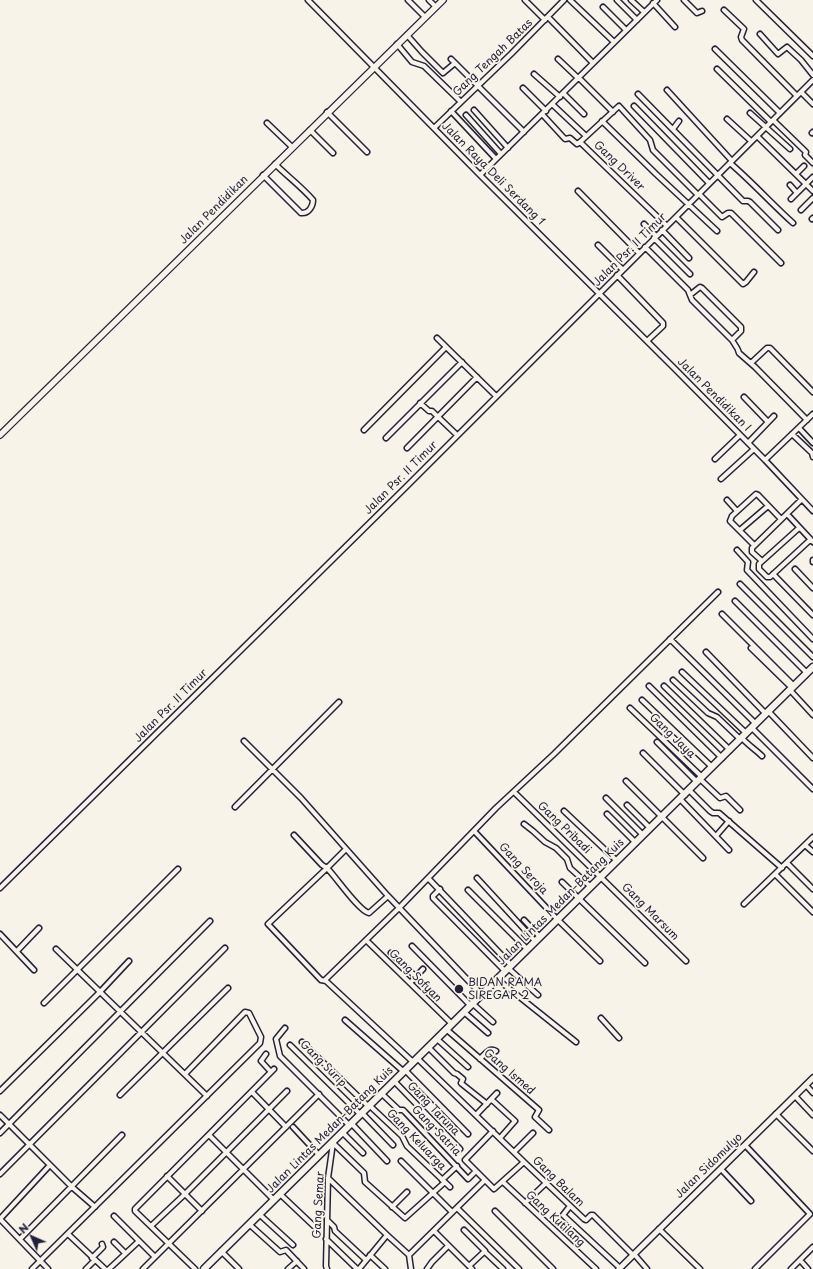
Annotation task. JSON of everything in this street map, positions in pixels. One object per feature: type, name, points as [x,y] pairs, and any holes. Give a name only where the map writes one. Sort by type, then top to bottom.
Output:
[{"type":"highway","name":"Jalan Lintas Medan–Batang Kuis","points":[[204,1269],[557,919],[662,818],[813,667]]},
{"type":"main road","name":"Jalan Pendidikan","points":[[0,435],[274,164],[443,0]]},
{"type":"street","name":"Jalan Raya Deli Serdang 1","points":[[308,0],[599,294]]},
{"type":"street","points":[[408,0],[425,17]]},
{"type":"street","points":[[430,0],[436,7]]},
{"type":"street","points":[[532,0],[527,2],[593,63]]},
{"type":"street","name":"Gang Tengah Batas","points":[[434,128],[564,0]]},
{"type":"street","points":[[570,0],[614,42]]},
{"type":"street","points":[[617,0],[637,20]]},
{"type":"street","points":[[631,0],[644,12]]},
{"type":"street","points":[[684,0],[697,13],[702,11]]},
{"type":"street","points":[[756,0],[813,56]]},
{"type":"street","points":[[480,175],[655,2],[675,27]]},
{"type":"street","points":[[603,7],[626,30]]},
{"type":"street","points":[[724,10],[744,29],[741,37],[742,40],[797,96]]},
{"type":"street","points":[[760,34],[778,54],[787,47],[801,60],[813,75]]},
{"type":"street","points":[[407,35],[443,73],[455,63]]},
{"type":"street","points":[[397,44],[412,62],[424,66],[462,102]]},
{"type":"street","points":[[715,49],[780,113]]},
{"type":"street","points":[[451,59],[524,132]]},
{"type":"street","points":[[558,59],[613,112]]},
{"type":"street","points":[[717,69],[806,152],[805,155],[813,163]]},
{"type":"street","points":[[534,74],[584,114]]},
{"type":"street","name":"Jalan Psr. II Timur","points":[[0,888],[813,80]]},
{"type":"street","points":[[523,88],[565,139],[570,138],[577,144],[580,142]]},
{"type":"street","points":[[666,90],[731,162],[793,224]]},
{"type":"street","points":[[801,92],[813,104]]},
{"type":"street","points":[[638,94],[743,201],[750,202],[778,230]]},
{"type":"street","name":"Gang Driver","points":[[552,104],[586,136],[580,142],[667,226]]},
{"type":"street","points":[[586,136],[619,106],[651,141],[654,150],[722,218],[728,213],[731,213],[781,263]]},
{"type":"street","points":[[634,106],[710,183]]},
{"type":"street","points":[[474,110],[508,148]]},
{"type":"street","points":[[451,111],[496,159]]},
{"type":"street","points":[[327,112],[367,152]]},
{"type":"street","points":[[750,113],[790,149]]},
{"type":"street","points":[[466,115],[501,154]]},
{"type":"street","points":[[727,119],[751,141]]},
{"type":"street","points":[[602,121],[717,231]]},
{"type":"street","points":[[672,129],[679,121]]},
{"type":"street","points":[[267,123],[292,147]]},
{"type":"street","points":[[310,130],[333,153]]},
{"type":"street","points":[[757,136],[813,191]]},
{"type":"street","points":[[263,175],[302,213],[309,211],[313,200],[274,164]]},
{"type":"street","points":[[796,174],[804,166]]},
{"type":"street","points":[[791,199],[813,177]]},
{"type":"street","points":[[790,185],[797,193]]},
{"type":"street","points":[[578,191],[639,253]]},
{"type":"street","points":[[801,210],[813,198]]},
{"type":"street","points":[[676,217],[742,284],[746,282],[754,272]]},
{"type":"street","points":[[644,224],[690,274]]},
{"type":"street","points":[[662,230],[689,258]]},
{"type":"street","points":[[598,245],[623,270]]},
{"type":"street","points":[[645,247],[688,290],[692,300],[732,340],[739,353],[751,363],[807,420]]},
{"type":"street","points":[[618,275],[663,323],[663,326],[647,341]]},
{"type":"street","points":[[690,295],[700,287],[702,288],[741,327],[742,330],[732,340]]},
{"type":"street","name":"Jalan Pendidikan I","points":[[599,294],[766,460],[801,500],[813,511]]},
{"type":"street","points":[[437,338],[496,396]]},
{"type":"street","points":[[364,430],[446,347]]},
{"type":"street","points":[[751,363],[766,348],[770,348],[813,392]]},
{"type":"street","points":[[386,438],[462,362]]},
{"type":"street","points":[[407,448],[477,377]]},
{"type":"street","points":[[744,397],[768,422]]},
{"type":"street","points":[[420,403],[429,412],[432,411],[457,435]]},
{"type":"street","points":[[766,460],[813,414]]},
{"type":"street","points":[[748,443],[774,416]]},
{"type":"street","points":[[799,428],[813,443]]},
{"type":"street","points":[[792,434],[812,453],[813,457]]},
{"type":"street","points":[[715,458],[740,435]]},
{"type":"street","points":[[721,479],[754,449]]},
{"type":"street","points":[[754,545],[730,519],[737,511],[756,494],[781,519]]},
{"type":"street","points":[[727,500],[737,511]]},
{"type":"street","points":[[762,561],[752,552],[752,548],[801,500]]},
{"type":"street","points":[[740,530],[768,506]]},
{"type":"street","points":[[787,514],[812,541],[768,577],[759,569],[758,566],[799,528]]},
{"type":"street","points":[[737,550],[748,562],[747,570],[813,639]]},
{"type":"street","points":[[795,570],[813,588]]},
{"type":"street","points":[[773,574],[813,615]]},
{"type":"street","points":[[740,584],[813,657]]},
{"type":"street","points":[[326,981],[326,979],[475,832],[496,808],[718,592]]},
{"type":"street","points":[[735,601],[807,673]]},
{"type":"street","points":[[722,614],[792,688],[813,715]]},
{"type":"street","points":[[670,639],[688,656],[813,789]]},
{"type":"street","points":[[751,648],[792,688]]},
{"type":"street","points":[[706,652],[813,758]]},
{"type":"street","points":[[682,672],[753,749],[762,756]]},
{"type":"street","points":[[673,680],[708,713],[717,717],[743,737]]},
{"type":"street","points":[[649,686],[722,758]]},
{"type":"street","points":[[664,686],[730,750]]},
{"type":"street","points":[[642,700],[712,767]]},
{"type":"street","points":[[235,807],[339,702]]},
{"type":"street","name":"Gang Jaya","points":[[630,708],[700,779]]},
{"type":"street","points":[[244,741],[273,769],[399,908],[481,994]]},
{"type":"street","points":[[657,742],[720,798],[726,796],[740,810]]},
{"type":"street","points":[[643,753],[711,813],[719,813],[782,868]]},
{"type":"street","points":[[626,780],[702,858]]},
{"type":"street","name":"Gang Pribadi","points":[[514,792],[601,876]]},
{"type":"street","points":[[606,798],[643,835]]},
{"type":"street","points":[[680,800],[730,850]]},
{"type":"street","points":[[627,805],[650,828]]},
{"type":"street","points":[[564,811],[617,861]]},
{"type":"street","points":[[607,814],[636,843]]},
{"type":"street","points":[[716,836],[729,821]]},
{"type":"street","points":[[524,824],[534,831],[542,841],[556,848],[568,859],[570,868],[591,887]]},
{"type":"street","name":"Gang Seroja","points":[[475,832],[557,919],[600,961]]},
{"type":"street","points":[[294,835],[322,865],[327,868],[357,904],[366,912],[370,912],[388,896]]},
{"type":"street","points":[[744,904],[813,837]]},
{"type":"street","points":[[805,844],[813,852]]},
{"type":"street","points":[[327,868],[346,848]]},
{"type":"street","points":[[787,863],[813,889]]},
{"type":"street","name":"Gang Balam","points":[[327,868],[268,924],[321,980],[326,981],[476,1115],[585,1220],[593,1215],[633,1255]]},
{"type":"street","points":[[44,1003],[178,869]]},
{"type":"street","points":[[775,874],[813,912]]},
{"type":"street","name":"Gang Marsum","points":[[601,876],[686,961]]},
{"type":"street","points":[[428,878],[474,926],[508,968]]},
{"type":"street","points":[[477,878],[538,939]]},
{"type":"street","points":[[562,882],[645,963]]},
{"type":"street","points":[[440,889],[433,896],[433,898],[467,932],[538,995]]},
{"type":"street","points":[[468,890],[527,949]]},
{"type":"street","points":[[524,920],[538,939]]},
{"type":"street","points":[[0,1133],[210,921]]},
{"type":"street","points":[[467,932],[474,926]]},
{"type":"street","points":[[17,951],[39,928]]},
{"type":"street","points":[[0,934],[34,970]]},
{"type":"street","name":"Gang Sofyan","points":[[366,940],[452,1024]]},
{"type":"street","points":[[412,946],[471,1004],[493,1022]]},
{"type":"street","points":[[0,1174],[225,948]]},
{"type":"street","points":[[56,949],[77,971],[142,1031],[207,1096]]},
{"type":"street","points":[[391,953],[416,976]]},
{"type":"street","points":[[0,1091],[100,992],[129,961]]},
{"type":"street","points":[[410,983],[423,969]]},
{"type":"street","points":[[497,979],[576,1042]]},
{"type":"street","points":[[120,1095],[228,988]]},
{"type":"street","points":[[32,1269],[261,1041],[261,1037],[249,1013],[246,1012],[185,1074]]},
{"type":"street","points":[[464,1012],[488,1033]]},
{"type":"street","points":[[601,1018],[619,1038]]},
{"type":"street","points":[[345,1020],[404,1071],[468,1134]]},
{"type":"street","points":[[285,1028],[276,1038],[278,1053],[291,1068],[387,1161]]},
{"type":"street","name":"Gang Ismed","points":[[446,1029],[539,1110],[535,1117],[549,1130]]},
{"type":"street","points":[[436,1039],[468,1067]]},
{"type":"street","name":"Gang Keluarga","points":[[302,1042],[368,1106],[402,1136],[407,1146],[450,1187]]},
{"type":"street","name":"Gang Surip","points":[[290,1045],[393,1145]]},
{"type":"street","points":[[428,1047],[454,1073],[463,1079],[462,1084],[486,1104]]},
{"type":"street","points":[[480,1059],[490,1049],[496,1051]]},
{"type":"street","points":[[195,1269],[135,1209],[273,1071],[261,1061],[266,1054]]},
{"type":"street","name":"Jalan Sidomulyo","points":[[620,1268],[813,1078]]},
{"type":"street","name":"Gang Taruna","points":[[394,1081],[460,1149]]},
{"type":"street","points":[[806,1085],[813,1093]]},
{"type":"street","points":[[151,1226],[185,1194],[287,1091]]},
{"type":"street","points":[[252,1092],[286,1126]]},
{"type":"street","points":[[476,1115],[498,1092]]},
{"type":"street","name":"Gang Satria","points":[[381,1093],[397,1109],[405,1112],[468,1179],[476,1171]]},
{"type":"street","points":[[143,1269],[319,1094]]},
{"type":"street","points":[[795,1096],[813,1115]]},
{"type":"street","points":[[491,1099],[515,1121],[500,1138]]},
{"type":"street","points":[[776,1114],[813,1151]]},
{"type":"street","points":[[0,1115],[94,1207]]},
{"type":"street","points":[[293,1127],[320,1154]]},
{"type":"street","points":[[332,1143],[364,1173],[365,1181],[392,1207],[406,1218],[433,1194],[443,1181],[493,1131]]},
{"type":"street","points":[[342,1132],[363,1152]]},
{"type":"street","points":[[514,1152],[532,1133]]},
{"type":"street","points":[[20,1239],[122,1135]]},
{"type":"street","points":[[209,1135],[274,1200]]},
{"type":"street","name":"Gang Semar","points":[[327,1268],[326,1239],[328,1178],[332,1143]]},
{"type":"street","points":[[746,1145],[810,1214],[755,1269]]},
{"type":"street","points":[[465,1160],[494,1189],[524,1162]]},
{"type":"street","points":[[401,1162],[452,1212]]},
{"type":"street","points":[[48,1269],[0,1219],[50,1165]]},
{"type":"street","points":[[721,1169],[751,1201]]},
{"type":"street","points":[[167,1176],[202,1211]]},
{"type":"street","points":[[328,1178],[409,1255],[411,1269]]},
{"type":"street","points":[[409,1255],[485,1180]]},
{"type":"street","name":"Gang Kutilang","points":[[503,1182],[596,1269]]},
{"type":"street","points":[[525,1203],[546,1183]]},
{"type":"street","points":[[392,1207],[407,1192]]},
{"type":"street","points":[[280,1194],[316,1229]]},
{"type":"street","points":[[570,1206],[563,1214],[620,1268]]},
{"type":"street","points":[[457,1208],[519,1269]]},
{"type":"street","points":[[495,1211],[553,1269]]},
{"type":"street","points":[[259,1214],[293,1245]]},
{"type":"street","points":[[114,1216],[155,1257]]},
{"type":"street","points":[[327,1220],[334,1226],[335,1230],[366,1260]]},
{"type":"street","points":[[249,1224],[280,1252],[286,1250],[304,1269]]},
{"type":"street","points":[[659,1229],[700,1269]]},
{"type":"street","points":[[464,1230],[503,1269]]},
{"type":"street","points":[[434,1231],[471,1268],[485,1252]]},
{"type":"street","points":[[68,1234],[105,1269]]},
{"type":"street","points":[[326,1239],[358,1269],[387,1235]]},
{"type":"street","points":[[109,1269],[139,1241]]},
{"type":"street","points":[[114,1242],[125,1254]]},
{"type":"street","points":[[86,1269],[103,1247],[102,1244]]},
{"type":"street","points":[[427,1269],[448,1246]]},
{"type":"street","points":[[791,1269],[813,1247]]},
{"type":"street","points":[[221,1251],[239,1269]]},
{"type":"street","points":[[370,1255],[385,1269]]},
{"type":"street","points":[[633,1255],[648,1269]]},
{"type":"street","points":[[800,1260],[808,1269]]},
{"type":"street","points":[[288,1269],[297,1262]]},
{"type":"street","points":[[430,1264],[435,1269]]},
{"type":"place","name":"BIDAN RAMA SIREGAR 2","points":[[459,989]]}]
